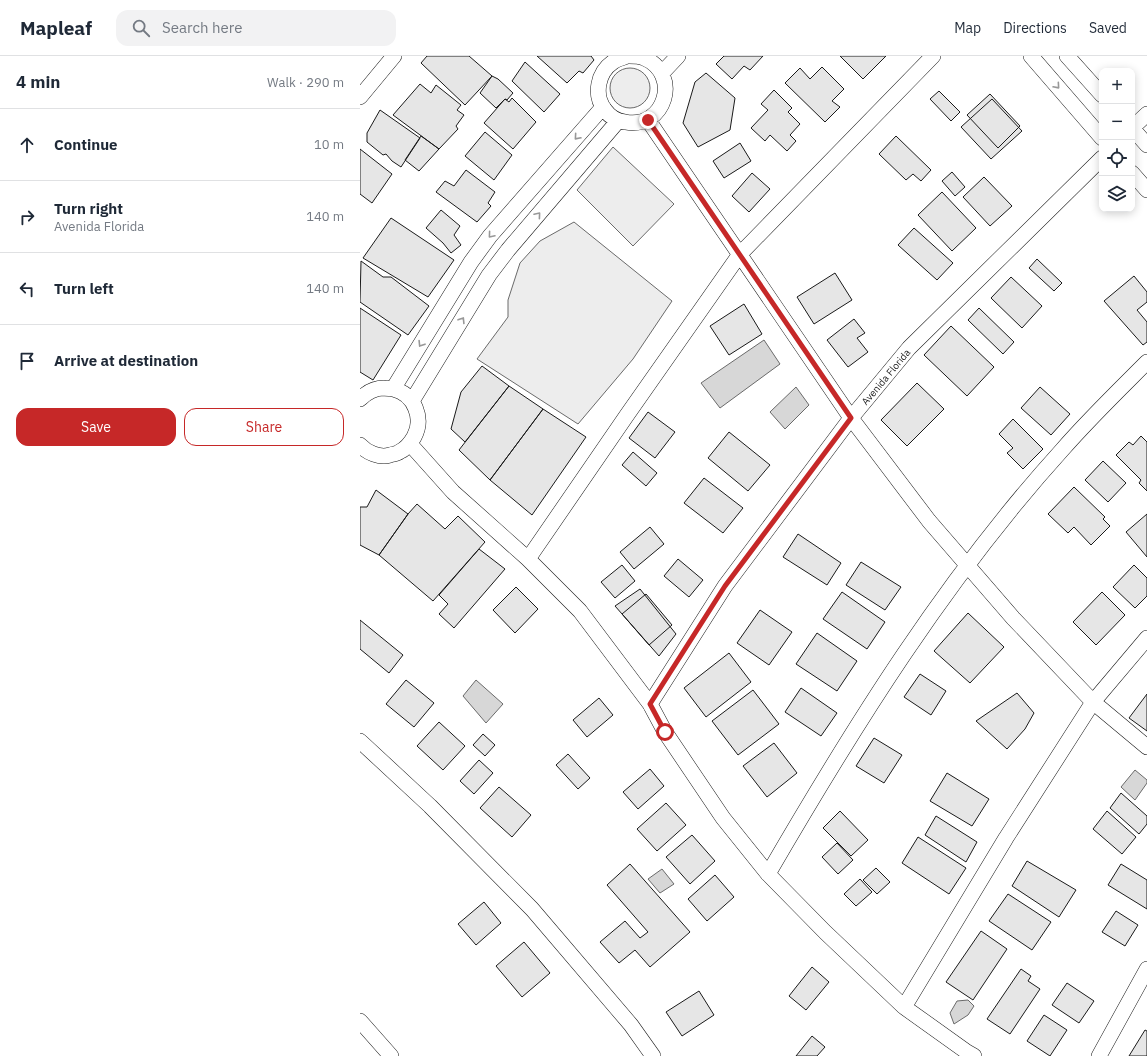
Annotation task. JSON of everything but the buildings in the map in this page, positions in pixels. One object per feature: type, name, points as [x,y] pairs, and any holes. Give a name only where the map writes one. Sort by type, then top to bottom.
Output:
[{"type":"street","points":[[360,97],[394,56]]},
{"type":"street","points":[[636,56],[654,64],[662,73],[666,86],[664,99],[658,111],[648,120],[633,124],[618,121],[612,118],[603,108],[598,95],[599,82],[604,70],[612,59],[636,56]]},
{"type":"street","points":[[662,73],[678,56]]},
{"type":"street","points":[[528,559],[740,254],[932,56]]},
{"type":"street","points":[[1031,56],[1099,135]]},
{"type":"street","points":[[1067,56],[1099,91]]},
{"type":"street","points":[[393,389],[476,255],[490,236],[603,108]]},
{"type":"street","points":[[1135,125],[1147,114]]},
{"type":"street","points":[[648,120],[851,418],[929,520],[1013,618],[1093,702],[1147,747]]},
{"type":"street","points":[[412,401],[490,275],[508,250],[618,121]]},
{"type":"street","points":[[1135,131],[1147,145]]},
{"type":"street","name":"Avenida Florida","points":[[650,704],[725,586],[851,418],[909,348],[1099,161]]},
{"type":"street","points":[[1135,176],[1147,190]]},
{"type":"street","points":[[768,874],[863,717],[910,645],[967,566],[1010,511],[1062,449],[1147,362]]},
{"type":"street","points":[[360,399],[365,394],[378,388],[393,389],[403,393],[412,401],[418,415],[418,430],[410,444],[400,452],[387,456],[374,454],[361,448]]},
{"type":"street","points":[[410,444],[453,492],[528,559],[580,610],[650,704],[665,732],[723,818],[768,874],[825,932],[904,1007],[974,1056]]},
{"type":"street","points":[[904,1007],[1006,838],[1093,702],[1147,638]]},
{"type":"street","points":[[360,741],[430,806],[532,909],[631,1026],[653,1056]]},
{"type":"street","points":[[1099,1056],[1147,969]]},
{"type":"street","points":[[360,1021],[391,1056]]},
{"type":"shaded area","points":[[630,68],[638,70],[644,74],[648,80],[650,88],[648,96],[644,102],[638,106],[630,108],[622,106],[616,102],[612,96],[610,88],[612,80],[616,74],[622,70]]},
{"type":"shaded area","points":[[613,147],[674,204],[633,246],[577,190]]},
{"type":"shaded area","points":[[574,222],[672,301],[633,359],[578,424],[477,359],[508,317],[508,300],[520,263],[540,241]]},
{"type":"shaded area","points":[[764,340],[780,364],[720,408],[701,383]]},
{"type":"shaded area","points":[[796,387],[809,405],[785,429],[770,412]]},
{"type":"shaded area","points":[[476,680],[503,704],[486,723],[463,696]]},
{"type":"shaded area","points":[[1135,770],[1147,780],[1147,783],[1135,800],[1121,787]]},
{"type":"shaded area","points":[[662,869],[674,884],[660,893],[648,879]]},
{"type":"shaded area","points":[[968,1000],[974,1006],[968,1015],[954,1024],[950,1013],[957,1001]]},
{"type":"route","points":[[648,120],[851,418],[725,586],[650,704],[665,732]]}]
